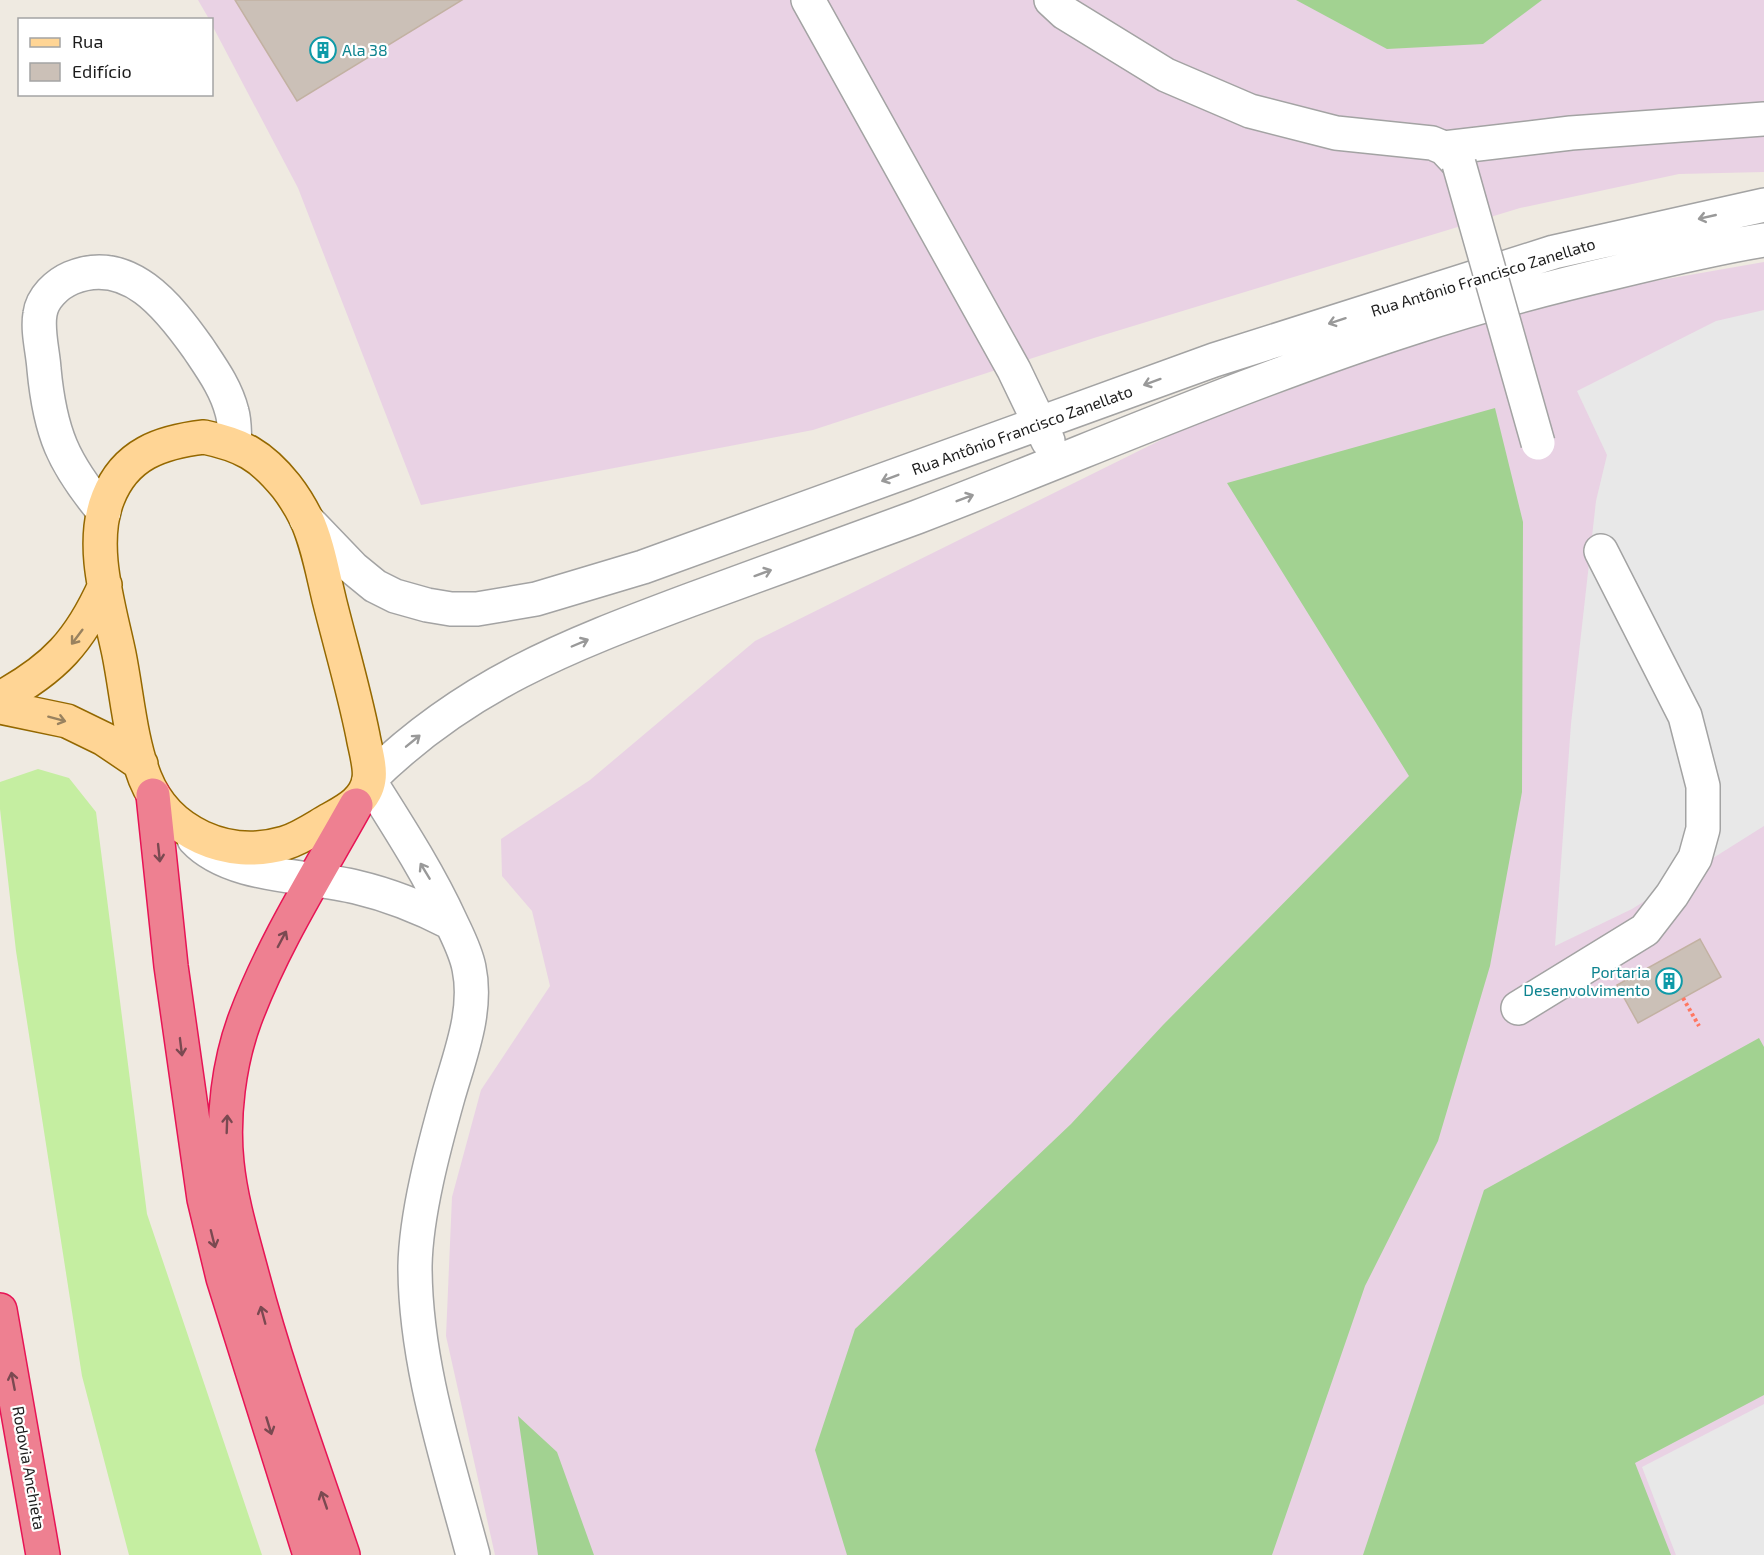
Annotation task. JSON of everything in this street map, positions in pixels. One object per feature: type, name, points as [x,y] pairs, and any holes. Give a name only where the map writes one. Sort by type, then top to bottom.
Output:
[{"type":"highway","points":[[343,1555],[267,1331],[236,1218],[226,1162],[231,1075],[245,1020],[274,954],[363,792]]},
{"type":"highway","points":[[153,795],[171,966],[204,1200],[223,1278],[310,1555]]},
{"type":"highway","name":"Rodovia Anchieta","points":[[0,1310],[32,1480],[43,1555]]},
{"type":"highway","points":[[32,1480],[50,1555]]},
{"type":"main road","name":"Rua Antônio Francisco Zanellato","points":[[204,437],[235,444],[263,461],[288,487],[306,519],[321,566],[358,713],[363,792],[303,835],[269,846],[253,848],[219,844],[186,829],[166,811],[153,795],[141,764],[105,585],[101,525],[108,497],[123,472],[144,453],[171,441],[204,437]]},
{"type":"main road","points":[[0,698],[34,678],[62,655],[90,617],[105,585]]},
{"type":"main road","points":[[0,707],[67,721],[104,739],[141,764]]},
{"type":"street","points":[[808,0],[1040,422],[1058,462]]},
{"type":"street","points":[[1051,0],[1065,13],[1166,75],[1250,111],[1336,133],[1432,143],[1452,156],[1538,443]]},
{"type":"street","points":[[1452,156],[1571,133],[1764,118]]},
{"type":"street","name":"Rua Antônio Francisco Zanellato","points":[[306,519],[352,568],[375,586],[395,596],[427,605],[477,609],[536,599],[610,578],[1214,360],[1554,252],[1764,205]]},
{"type":"street","name":"Rua Antônio Francisco Zanellato","points":[[363,792],[450,712],[533,662],[616,628],[916,517],[1211,401],[1408,329],[1519,295],[1726,246],[1764,240]]},
{"type":"street","points":[[104,512],[76,478],[59,447],[48,406],[40,313],[57,284],[80,274],[100,271],[123,276],[152,292],[176,317],[221,381],[233,413],[235,444]]},
{"type":"street","points":[[1518,1008],[1645,930],[1695,858],[1704,829],[1703,786],[1685,716],[1601,550]]},
{"type":"street","points":[[363,792],[439,893],[469,966],[472,987],[470,1013],[419,1220],[415,1266],[421,1337],[432,1404],[473,1555]]},
{"type":"street","points":[[186,829],[210,853],[221,859],[238,865],[385,894],[417,905],[451,923]]},
{"type":"path","points":[[1683,998],[1700,1026]]},
{"type":"shaded area","points":[[198,0],[1764,0],[1764,172],[1679,174],[1520,208],[1097,337],[813,430],[421,505],[298,188],[213,27],[213,18],[208,18]]},
{"type":"shaded area","points":[[1764,262],[1764,1555],[495,1555],[446,1336],[452,1197],[481,1090],[550,986],[532,911],[502,876],[501,839],[590,780],[755,641],[1181,430],[1517,305]]},
{"type":"shaded area","points":[[1764,310],[1764,826],[1632,909],[1555,946],[1571,724],[1596,501],[1607,455],[1577,391],[1716,321]]},
{"type":"shaded area","points":[[1764,1404],[1764,1555],[1676,1555],[1642,1467]]},
{"type":"green space","points":[[1296,0],[1542,0],[1483,44],[1387,49]]},
{"type":"green space","points":[[1495,408],[1523,522],[1522,792],[1490,966],[1438,1141],[1365,1286],[1272,1555],[847,1555],[815,1450],[855,1329],[1071,1124],[1163,1025],[1409,776],[1227,483]]},
{"type":"green space","points":[[38,769],[69,778],[96,812],[147,1214],[262,1555],[129,1555],[82,1376],[16,951],[0,809],[0,782]]},
{"type":"green space","points":[[1759,1038],[1764,1047],[1764,1395],[1635,1463],[1671,1555],[1363,1555],[1484,1190]]},
{"type":"green space","points":[[518,1416],[557,1452],[594,1555],[538,1555]]},
{"type":"building","name":"Ala 38","points":[[235,0],[462,0],[297,101]]},
{"type":"building","name":"Portaria Desenvolvimento","points":[[1700,939],[1721,977],[1638,1023],[1617,985]]},
{"type":"place","name":"Ala 38","points":[[323,50]]},
{"type":"place","name":"Portaria Desenvolvimento","points":[[1669,981]]}]
